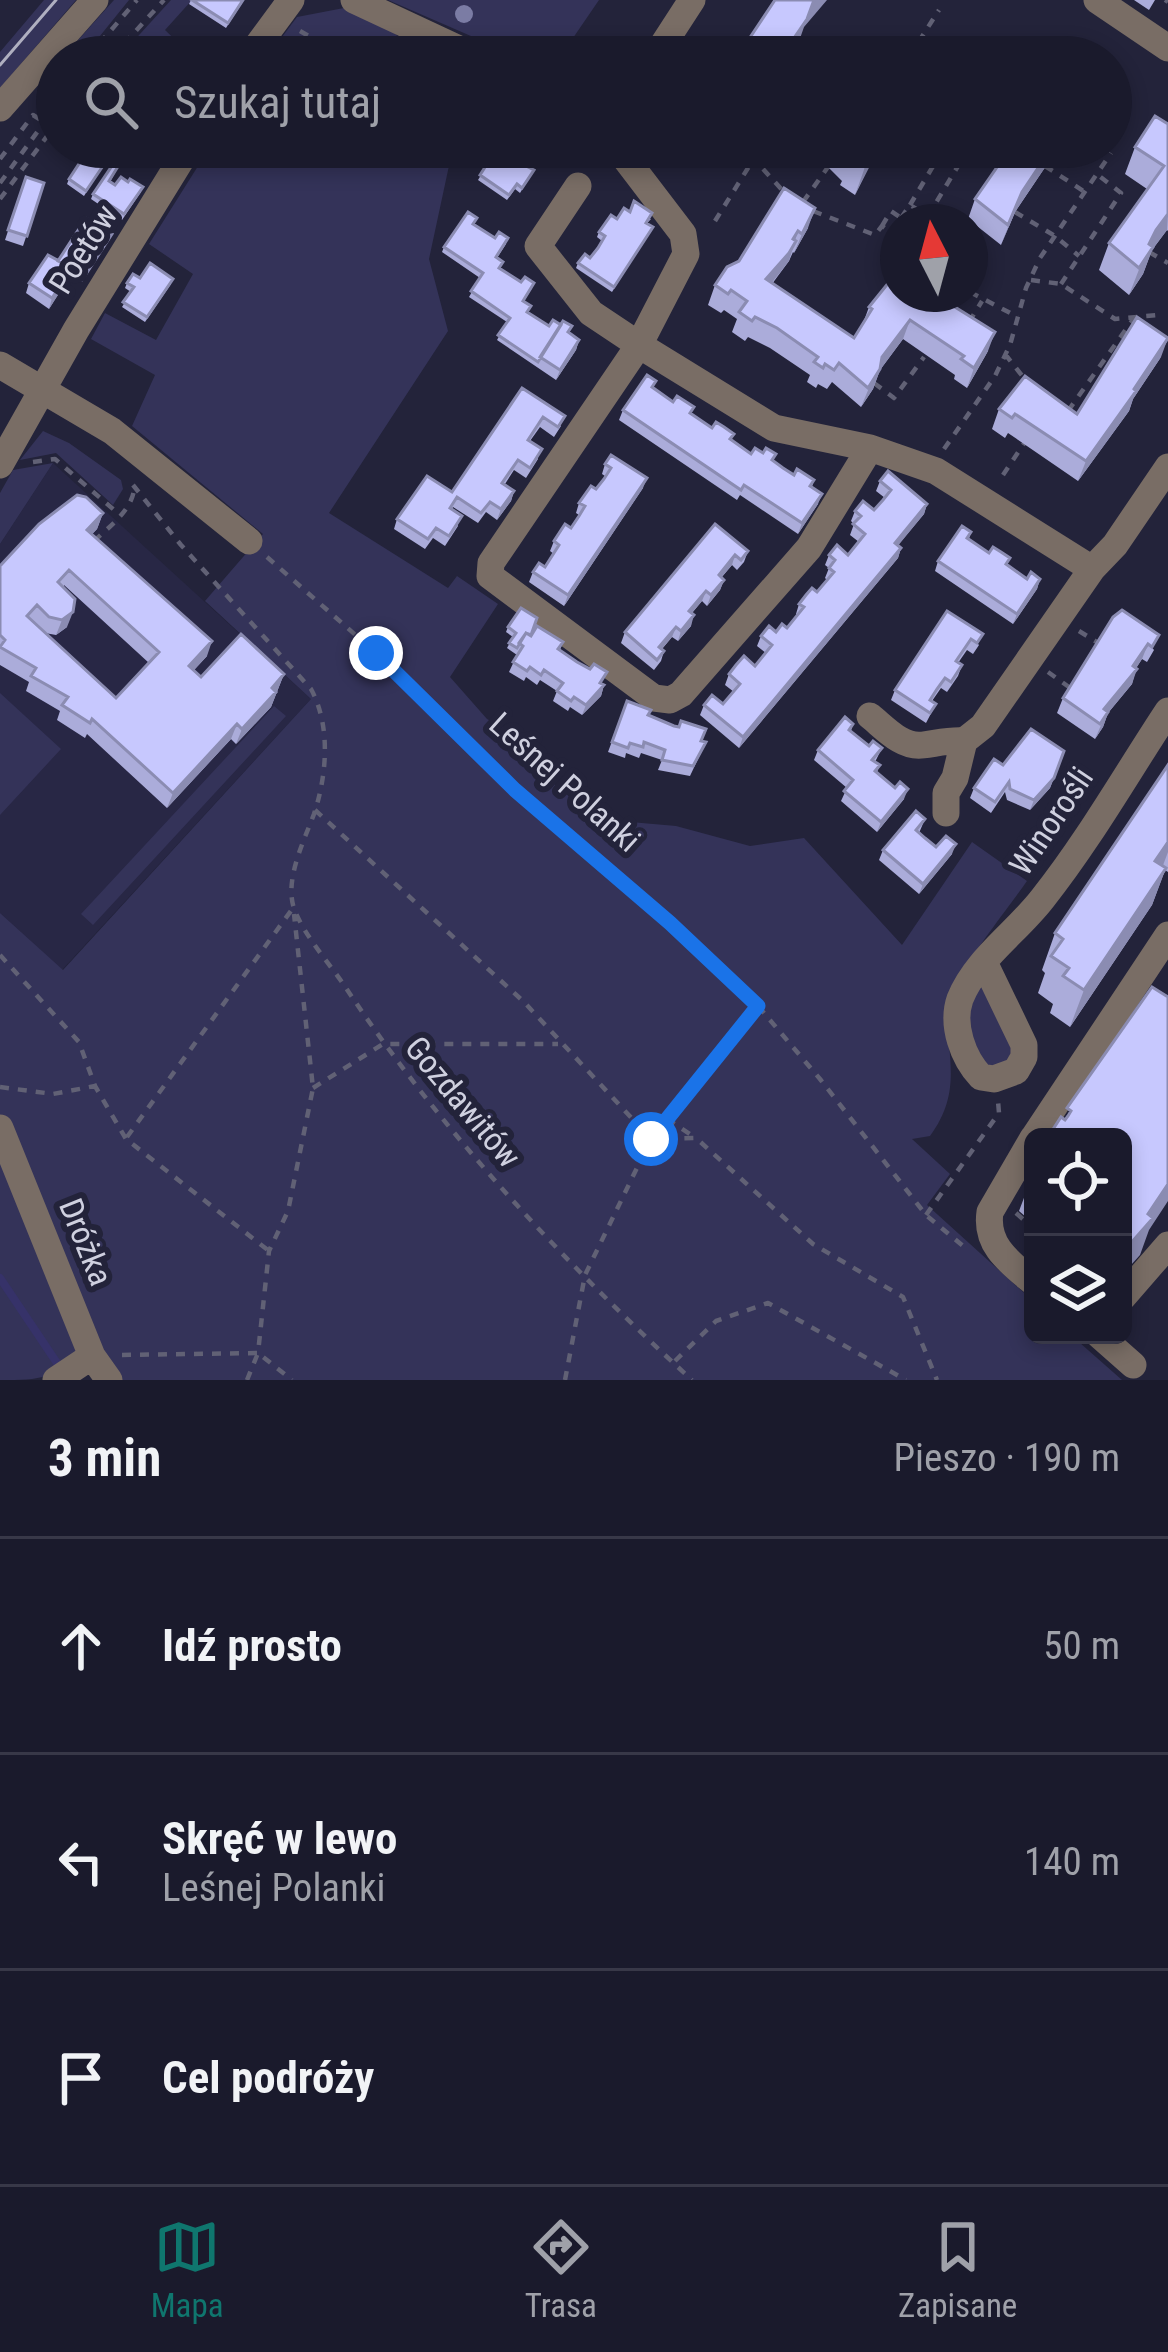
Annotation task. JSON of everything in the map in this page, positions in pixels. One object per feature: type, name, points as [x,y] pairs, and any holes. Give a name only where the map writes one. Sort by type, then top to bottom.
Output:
[{"type":"street","points":[[63,36],[94,0]]},
{"type":"street","points":[[354,0],[431,36]]},
{"type":"street","points":[[669,36],[692,0]]},
{"type":"street","points":[[1097,0],[1168,48]]},
{"type":"street","points":[[268,36],[290,12]]},
{"type":"street","points":[[0,108],[36,67]]},
{"type":"street","name":"Poetów","points":[[42,391],[176,168]]},
{"type":"street","points":[[633,168],[683,234],[686,254],[639,345],[491,563],[490,576],[654,698],[670,700],[681,694],[809,548],[871,448]]},
{"type":"street","points":[[578,186],[538,246],[591,313],[774,428],[871,448],[930,470],[1092,569]]},
{"type":"street","points":[[0,365],[112,431],[249,542]]},
{"type":"street","points":[[0,465],[42,391]]},
{"type":"street","points":[[946,813],[946,793],[964,741],[983,726],[1168,466]]},
{"type":"street","name":"Winorośli","points":[[1000,1092],[963,1053],[958,1016],[961,999],[984,962],[1044,897],[1168,711]]},
{"type":"street","points":[[869,716],[903,743],[918,747],[964,741]]},
{"type":"street","points":[[1041,1128],[1144,998],[1168,935]]},
{"type":"street","points":[[984,962],[1024,1045],[1024,1057],[1000,1092]]},
{"type":"street","name":"Dróżka","points":[[0,1128],[92,1355],[109,1380]]},
{"type":"street","points":[[1024,1153],[988,1223],[995,1246],[1024,1273]]},
{"type":"street","points":[[1132,1287],[1168,1245]]},
{"type":"street","points":[[1109,1344],[1133,1365]]},
{"type":"street","points":[[56,1380],[92,1355]]},
{"type":"path","points":[[106,36],[137,0]]},
{"type":"path","points":[[131,36],[164,0]]},
{"type":"path","points":[[922,36],[939,10]]},
{"type":"path","points":[[290,12],[317,36]]},
{"type":"path","points":[[0,159],[36,118]]},
{"type":"path","points":[[0,183],[36,135]]},
{"type":"path","points":[[0,199],[36,151]]},
{"type":"path","points":[[715,221],[748,168]]},
{"type":"path","points":[[762,168],[782,190]]},
{"type":"path","points":[[826,168],[802,203],[875,235],[880,229]]},
{"type":"path","points":[[911,204],[932,168]]},
{"type":"path","points":[[935,204],[957,168]]},
{"type":"path","points":[[1049,168],[1085,192]]},
{"type":"path","points":[[930,470],[1005,354],[1030,279],[1101,168]]},
{"type":"path","points":[[1061,284],[1121,193],[1097,174]]},
{"type":"path","points":[[1015,212],[1079,256]]},
{"type":"path","points":[[1150,252],[1168,263]]},
{"type":"path","points":[[1030,279],[1061,284],[1115,319],[1158,315]]},
{"type":"path","points":[[988,302],[1018,317]]},
{"type":"path","points":[[959,336],[975,312]]},
{"type":"path","points":[[1064,418],[1134,318]]},
{"type":"path","points":[[1005,354],[1036,394]]},
{"type":"path","points":[[874,383],[893,398],[924,357]]},
{"type":"path","points":[[1003,475],[1025,442]]},
{"type":"path","points":[[33,462],[55,459],[120,515]]},
{"type":"path","points":[[127,476],[181,545],[311,689],[319,704],[326,747],[315,810],[293,880],[313,1088],[288,1211],[269,1251],[258,1352],[247,1380]]},
{"type":"path","points":[[86,549],[132,499],[134,485]]},
{"type":"path","name":"Leśnej Polanki","points":[[249,542],[376,653],[515,790],[758,1006],[926,1216],[970,1252]]},
{"type":"path","points":[[1076,629],[1100,644]]},
{"type":"path","points":[[1046,671],[1072,690]]},
{"type":"path","points":[[315,810],[524,1002],[651,1139],[697,1138]]},
{"type":"path","points":[[126,1138],[293,908]]},
{"type":"path","name":"Gozdawitów","points":[[293,908],[383,1044],[446,1126],[585,1275],[692,1380]]},
{"type":"path","points":[[0,956],[79,1042],[95,1086],[126,1138],[269,1251]]},
{"type":"path","points":[[566,1380],[585,1275],[651,1139],[758,1006]]},
{"type":"path","points":[[313,1088],[383,1044],[559,1043]]},
{"type":"path","points":[[0,1087],[52,1094],[95,1086]]},
{"type":"path","points":[[1000,1092],[1000,1113]]},
{"type":"path","points":[[926,1216],[1000,1113],[1000,1092]]},
{"type":"path","points":[[667,1119],[697,1138],[813,1244],[903,1297],[937,1380]]},
{"type":"path","points":[[673,1364],[716,1321],[768,1304],[906,1380]]},
{"type":"path","points":[[92,1355],[258,1352],[292,1380]]},
{"type":"shaded area","points":[[44,0],[76,0],[45,36],[36,36],[36,46],[0,88],[0,52]]},
{"type":"shaded area","points":[[114,0],[129,0],[100,36],[82,36]]},
{"type":"shaded area","points":[[171,0],[192,0],[165,30],[171,36],[138,36]]},
{"type":"shaded area","points":[[388,0],[599,0],[574,36],[471,36]]},
{"type":"shaded area","points":[[344,8],[397,36],[283,36],[297,17]]},
{"type":"shaded area","points":[[197,168],[448,168],[429,259],[448,331],[329,513],[448,588],[457,576],[498,604],[450,677],[487,719],[519,735],[509,746],[596,819],[676,826],[750,846],[804,838],[902,945],[972,842],[1027,881],[953,989],[947,1101],[930,1136],[912,1139],[950,1174],[927,1205],[1024,1293],[1024,1344],[1081,1344],[1122,1380],[116,1380],[82,1344],[65,1365],[47,1376],[0,1380],[0,913],[63,970],[311,699],[205,601],[263,534],[132,426],[155,375],[91,339],[105,313],[156,340],[193,274],[149,244]]},
{"type":"shaded area","points":[[43,431],[69,443],[121,480],[123,489],[113,505],[56,453],[20,460]]},
{"type":"shaded area","points":[[53,463],[311,699],[62,970],[0,913],[0,544]]},
{"type":"shaded area","points":[[53,463],[0,544],[0,493],[13,470]]},
{"type":"shaded area","points":[[0,693],[61,749],[0,815]]},
{"type":"shaded area","points":[[274,706],[286,716],[93,925],[81,914]]},
{"type":"shaded area","points":[[981,984],[1015,1038],[1012,1059],[993,1069],[973,1056],[969,1007]]},
{"type":"building","points":[[192,0],[243,0],[228,23]]},
{"type":"building","points":[[775,0],[814,0],[795,36],[751,36]]},
{"type":"building","points":[[1155,116],[1168,124],[1168,214],[1139,268],[1109,243],[1164,166],[1135,147]]},
{"type":"building","points":[[76,168],[102,168],[86,191],[69,179]]},
{"type":"building","points":[[111,168],[117,168],[109,181],[115,185],[121,177],[143,187],[124,214],[93,194]]},
{"type":"building","points":[[484,168],[534,170],[522,188],[517,184],[509,195],[480,175]]},
{"type":"building","points":[[996,168],[1038,168],[1008,225],[988,209],[988,204],[975,199]]},
{"type":"building","points":[[26,177],[44,183],[27,236],[8,230]]},
{"type":"building","points":[[784,188],[815,208],[789,253],[766,279],[854,338],[880,293],[880,312],[963,312],[995,332],[974,368],[910,320],[882,357],[868,388],[839,363],[834,370],[825,364],[823,368],[814,362],[818,357],[777,328],[739,312],[747,301],[715,285],[727,267],[739,261]]},
{"type":"building","points":[[634,201],[652,213],[646,223],[653,227],[614,287],[578,263],[598,248],[605,236],[599,232],[611,215],[617,219],[624,208],[630,212]]},
{"type":"building","points":[[468,212],[477,218],[473,224],[495,238],[499,232],[508,238],[496,257],[503,262],[499,268],[521,282],[525,277],[534,283],[523,301],[531,306],[527,312],[549,326],[553,320],[561,325],[538,362],[498,335],[510,318],[471,291],[483,273],[444,247]]},
{"type":"building","points":[[86,218],[112,234],[84,277],[58,261]]},
{"type":"building","points":[[48,255],[72,268],[52,298],[29,283]]},
{"type":"building","points":[[150,263],[173,279],[147,317],[123,302],[134,287],[127,283],[133,274],[140,278]]},
{"type":"building","points":[[1137,317],[1168,338],[1086,461],[1015,414],[1012,418],[999,409],[1025,376],[1077,414]]},
{"type":"building","points":[[563,321],[572,326],[568,332],[579,340],[560,370],[540,357]]},
{"type":"building","points":[[647,375],[656,381],[652,387],[673,402],[677,396],[694,407],[690,413],[712,428],[716,422],[724,427],[734,434],[730,439],[751,454],[755,448],[763,453],[766,448],[776,454],[772,460],[783,468],[794,475],[797,469],[814,480],[810,486],[822,494],[802,523],[744,485],[741,490],[623,410]]},
{"type":"building","points":[[522,388],[565,416],[558,427],[543,417],[528,440],[542,449],[530,468],[518,460],[502,483],[514,491],[501,509],[490,502],[481,513],[457,497],[450,508],[462,516],[449,536],[436,528],[428,539],[397,519],[427,476],[452,492]]},
{"type":"building","points":[[611,455],[647,478],[568,595],[533,572],[539,563],[545,567],[565,524],[571,528],[585,506],[579,503],[591,486],[596,489],[604,479],[611,468],[605,464]]},
{"type":"building","points":[[888,471],[927,504],[895,543],[901,548],[743,737],[704,705],[712,695],[723,704],[740,684],[729,674],[736,665],[744,656],[755,666],[772,645],[761,636],[769,626],[776,632],[782,624],[787,628],[804,607],[799,604],[806,595],[812,588],[817,592],[834,572],[829,568],[835,560],[829,555],[837,545],[848,555],[865,534],[853,524],[861,516],[855,511],[863,501],[874,510],[883,500],[891,490],[880,481]]},
{"type":"building","points":[[77,495],[86,497],[103,513],[87,530],[212,641],[189,666],[201,677],[241,634],[284,674],[272,688],[276,692],[242,729],[237,724],[173,793],[92,719],[90,723],[62,705],[68,697],[31,676],[36,668],[0,647],[5,640],[0,635],[0,566],[39,524]],"holes":[[[69,570],[159,652],[116,698],[27,616],[37,605],[49,617],[62,620],[73,612],[75,599],[58,582]]]},
{"type":"building","points":[[715,524],[748,551],[741,560],[735,555],[719,575],[724,580],[711,595],[706,591],[689,611],[694,615],[681,631],[676,627],[659,647],[664,651],[657,660],[625,632]]},
{"type":"building","points":[[962,526],[971,532],[967,538],[989,553],[993,547],[1010,558],[1006,564],[1027,579],[1031,572],[1040,579],[1017,614],[938,561]]},
{"type":"building","points":[[521,608],[537,618],[531,635],[526,633],[517,648],[509,643],[516,633],[508,627]]},
{"type":"building","points":[[1122,610],[1159,635],[1104,709],[1108,712],[1100,724],[1063,698]]},
{"type":"building","points":[[947,611],[983,634],[977,643],[971,639],[956,661],[962,665],[951,682],[945,678],[937,689],[930,700],[936,704],[930,713],[895,690]]},
{"type":"building","points":[[537,626],[563,642],[558,649],[577,662],[607,672],[600,683],[604,685],[586,705],[557,691],[563,683],[544,670],[541,675],[513,662],[523,646],[519,643]]},
{"type":"building","points":[[627,701],[674,726],[679,727],[681,721],[706,729],[701,741],[706,742],[693,766],[662,760],[665,750],[644,742],[643,747],[630,743],[628,748],[612,742]]},
{"type":"building","points":[[845,717],[853,724],[849,730],[869,746],[873,741],[882,748],[872,760],[880,765],[875,771],[895,788],[900,782],[908,789],[881,822],[844,791],[853,780],[818,750]]},
{"type":"building","points":[[1031,729],[1064,751],[1054,778],[1034,800],[1010,789],[1009,782],[995,802],[974,788],[994,759],[1003,765]]},
{"type":"building","points":[[1168,765],[1168,842],[1155,861],[1166,868],[1084,990],[1063,976],[1069,968],[1051,956],[1063,939],[1055,933]]},
{"type":"building","points":[[916,811],[925,819],[916,830],[925,838],[936,847],[946,836],[956,844],[923,884],[883,850]]},
{"type":"building","points":[[1152,987],[1168,997],[1168,1184],[1148,1214],[1153,1218],[1132,1242],[1132,1128],[1054,1128],[1061,1117],[1068,1116],[1067,1108]]},
{"type":"waterway","points":[[0,1278],[57,1363]]},
{"type":"tram line","points":[[0,65],[56,0]]},
{"type":"route","points":[[376,653],[515,790],[758,1006],[651,1139]]}]
